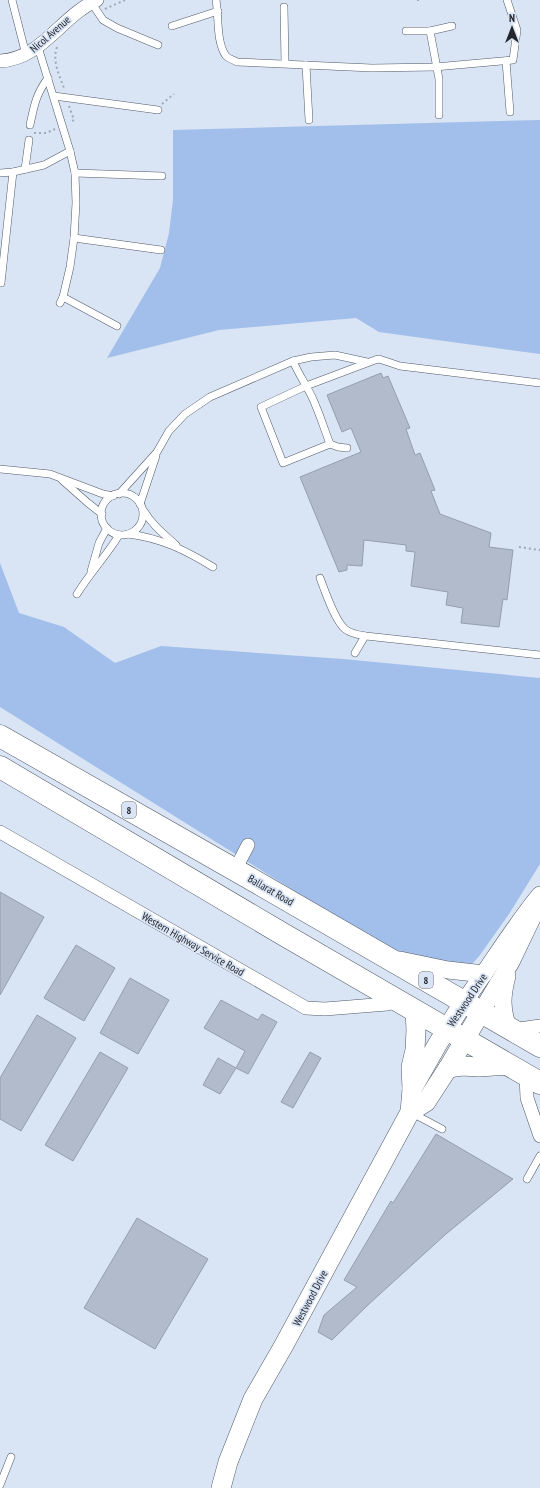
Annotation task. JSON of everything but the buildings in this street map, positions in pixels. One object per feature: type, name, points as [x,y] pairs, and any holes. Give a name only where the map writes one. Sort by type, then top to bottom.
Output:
[{"type":"highway","name":"Ballarat Road","points":[[0,736],[540,1046]]},
{"type":"highway","points":[[0,767],[525,1074]]},
{"type":"main road","points":[[407,1006],[416,1030],[415,1050],[411,1067],[412,1090]]},
{"type":"main road","name":"Westwood Drive","points":[[410,1112],[426,1102],[448,1068],[456,1035],[472,1007]]},
{"type":"main road","name":"Westwood Drive","points":[[221,1488],[228,1462],[253,1399],[284,1345],[410,1112],[412,1090],[437,1045],[456,1035]]},
{"type":"main road","points":[[448,1068],[462,1066],[479,1067],[525,1074]]},
{"type":"street","name":"Nicol Avenue","points":[[0,61],[26,55],[38,47],[75,13],[94,4]]},
{"type":"street","name":"Western Highway Service Road","points":[[0,832],[306,1008],[314,1010],[387,1004],[407,1006]]},
{"type":"street","points":[[235,870],[248,845]]},
{"type":"street","name":"Westwood Drive","points":[[472,1007],[484,974],[518,922],[540,895]]},
{"type":"street","name":"Westwood Drive","points":[[472,1007],[511,962],[540,901]]},
{"type":"street","points":[[388,958],[448,970],[484,974]]},
{"type":"street","points":[[511,962],[505,984],[502,1009],[510,1029],[540,1026]]},
{"type":"street","points":[[525,1074],[527,1098],[540,1136]]},
{"type":"lane","points":[[12,0],[26,55]]},
{"type":"lane","points":[[216,0],[221,45],[227,57],[237,62],[372,68],[435,67],[513,60],[517,30],[507,0]]},
{"type":"lane","points":[[94,4],[103,20],[117,28],[158,45]]},
{"type":"lane","points":[[284,7],[285,63]]},
{"type":"lane","points":[[172,26],[218,11]]},
{"type":"lane","points":[[406,31],[430,31],[452,26]]},
{"type":"lane","points":[[430,31],[438,79],[439,116]]},
{"type":"lane","points":[[38,47],[54,96],[75,173],[76,203],[74,238],[70,267],[61,300],[117,326]]},
{"type":"lane","points":[[506,61],[510,112]]},
{"type":"lane","points":[[306,65],[309,120]]},
{"type":"lane","points":[[25,169],[35,99],[40,88],[48,78]]},
{"type":"lane","points":[[54,96],[158,110]]},
{"type":"lane","points":[[0,173],[13,172],[44,165],[70,151]]},
{"type":"lane","points":[[1,283],[13,172]]},
{"type":"lane","points":[[75,173],[162,176]]},
{"type":"lane","points":[[74,238],[160,250]]},
{"type":"lane","points":[[128,534],[134,531],[141,523],[143,518],[141,506],[157,452],[169,431],[197,404],[293,361],[311,357],[335,355],[368,362]]},
{"type":"lane","points":[[347,448],[330,444],[283,464],[257,409],[306,386],[379,359],[400,366],[540,383]]},
{"type":"lane","points":[[293,361],[306,386],[330,444]]},
{"type":"lane","points":[[157,452],[116,495],[105,504],[102,519],[107,528],[119,535],[128,534],[151,538],[180,548],[213,566]]},
{"type":"lane","points":[[0,469],[57,476],[103,494],[132,496],[141,506],[152,523],[180,548]]},
{"type":"lane","points":[[57,476],[88,504],[102,514]]},
{"type":"lane","points":[[90,573],[99,543],[107,528]]},
{"type":"lane","points":[[77,594],[90,573],[110,550],[119,535]]},
{"type":"lane","points":[[320,578],[338,620],[345,630],[352,633],[365,636],[540,655]]},
{"type":"lane","points":[[355,652],[365,636]]},
{"type":"lane","points":[[410,1112],[442,1129]]},
{"type":"lane","points":[[527,1179],[540,1156]]},
{"type":"lane","points":[[0,1485],[11,1457]]},
{"type":"path","points":[[94,4],[125,0]]},
{"type":"path","points":[[417,0],[422,0]]},
{"type":"path","points":[[29,133],[46,133],[74,120],[55,61],[55,52],[58,46]]},
{"type":"path","points":[[158,110],[163,101],[174,94]]},
{"type":"path","points":[[519,547],[540,550]]},
{"type":"shaded area","points":[[540,120],[540,354],[379,332],[356,318],[219,330],[107,358],[160,268],[169,233],[173,200],[173,130]]},
{"type":"shaded area","points":[[0,563],[19,613],[64,627],[115,663],[161,646],[343,659],[540,678],[540,864],[509,914],[480,955],[473,963],[462,967],[392,952],[0,707]]}]
